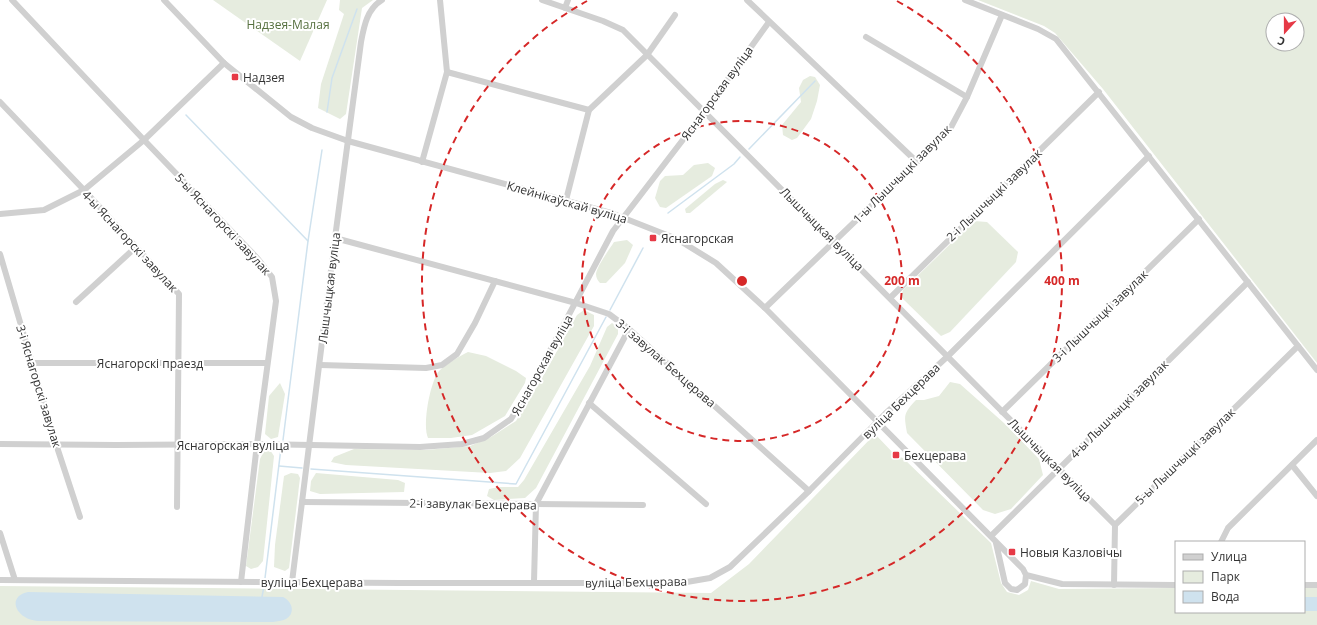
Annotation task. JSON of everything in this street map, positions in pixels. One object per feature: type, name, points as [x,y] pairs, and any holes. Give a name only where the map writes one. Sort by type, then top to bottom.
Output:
[{"type":"street","name":"5-ы Яснагорскі завулак","points":[[12,0],[258,259],[272,278],[276,301],[267,363],[241,582]]},
{"type":"street","name":"Клейнікаўскай вуліца","points":[[164,0],[224,63],[290,117],[312,128],[348,141],[566,200],[623,217],[677,239],[716,263],[765,308],[1023,569],[1026,575]]},
{"type":"street","name":"Лышчыцкая вуліца","points":[[292,582],[335,238],[364,24],[369,13],[382,0]]},
{"type":"street","points":[[422,162],[447,72],[440,0]]},
{"type":"street","name":"Лышчыцкая вуліца","points":[[542,0],[603,21],[622,30],[705,111],[1115,525]]},
{"type":"street","points":[[565,8],[568,0]]},
{"type":"street","points":[[747,0],[916,162]]},
{"type":"street","points":[[966,0],[1038,29],[1056,39],[1317,370]]},
{"type":"street","points":[[566,200],[589,110],[647,55],[675,15]]},
{"type":"street","name":"1-ы Лышчыцкі завулак","points":[[765,308],[949,131],[967,97],[1002,15]]},
{"type":"street","name":"Яснагорская вуліца","points":[[0,444],[257,444],[420,447],[462,444],[484,438],[512,419],[535,380],[613,231],[705,111],[769,22]]},
{"type":"street","points":[[866,37],[967,97]]},
{"type":"street","points":[[0,214],[44,210],[84,190],[144,140],[224,63]]},
{"type":"street","points":[[447,72],[589,110]]},
{"type":"street","name":"2-і Лышчыцкі завулак","points":[[890,298],[1099,92]]},
{"type":"street","name":"4-ы Яснагорскі завулак","points":[[0,102],[84,190],[179,294],[177,507]]},
{"type":"street","name":"вуліца Бехцерава","points":[[0,580],[681,583],[710,578],[730,567],[809,491],[877,422],[948,356],[1149,156]]},
{"type":"street","name":"3-і Лышчыцкі завулак","points":[[1002,412],[1199,219]]},
{"type":"street","name":"3-і завулак Бехцерава","points":[[335,238],[576,303],[609,314],[629,329],[809,491]]},
{"type":"street","points":[[76,302],[136,247]]},
{"type":"street","name":"3-і Яснагорскі завулак","points":[[0,254],[56,444],[80,518]]},
{"type":"street","points":[[320,365],[426,368],[442,364],[457,354],[475,323],[495,282]]},
{"type":"street","name":"4-ы Лышчыцкі завулак","points":[[990,536],[1248,282]]},
{"type":"street","points":[[534,582],[536,504],[629,329]]},
{"type":"street","name":"5-ы Лышчыцкі завулак","points":[[1115,525],[1298,346]]},
{"type":"street","name":"Яснагорскі праезд","points":[[32,363],[267,363]]},
{"type":"street","points":[[590,403],[706,504]]},
{"type":"street","points":[[1222,541],[1228,528],[1317,440]]},
{"type":"street","points":[[1292,465],[1317,496]]},
{"type":"street","name":"2-і завулак Бехцерава","points":[[302,502],[643,505]]},
{"type":"street","points":[[1114,585],[1115,525]]},
{"type":"street","points":[[0,533],[15,580]]},
{"type":"street","points":[[996,543],[1005,583],[1007,587],[1017,590],[1025,584],[1026,575],[1062,584],[1175,585]]},
{"type":"street","points":[[1305,585],[1317,585]]},
{"type":"green space","name":"Надзея-Малая","points":[[213,0],[327,0],[300,61]]},
{"type":"green space","points":[[340,0],[373,0],[362,8],[346,114],[340,119],[318,108],[321,84],[344,14],[339,10]]},
{"type":"green space","points":[[978,0],[1317,0],[1317,363],[1103,89],[1055,33],[1044,26]]},
{"type":"green space","points":[[810,76],[815,77],[820,85],[817,101],[811,119],[797,138],[792,140],[783,135],[782,125],[801,102],[799,88],[803,80]]},
{"type":"green space","points":[[708,163],[715,168],[712,176],[666,208],[660,207],[655,198],[660,181],[665,176],[683,175],[694,165]]},
{"type":"green space","points":[[723,180],[727,182],[690,213],[686,213],[685,209],[715,184]]},
{"type":"green space","points":[[974,221],[987,222],[1018,252],[1016,262],[950,332],[941,336],[901,297],[903,290]]},
{"type":"green space","points":[[627,240],[633,245],[625,263],[606,283],[600,283],[596,277],[596,274],[614,242]]},
{"type":"green space","points":[[584,310],[594,315],[594,326],[520,458],[506,471],[490,473],[346,465],[331,462],[334,457],[354,449],[426,450],[470,446],[491,437],[516,421],[577,315]]},
{"type":"green space","points":[[612,323],[618,327],[618,334],[536,488],[525,498],[494,500],[487,496],[489,489],[499,487],[518,487],[524,480],[590,366],[607,327]]},
{"type":"green space","points":[[468,352],[486,356],[516,371],[526,378],[525,383],[505,416],[472,435],[451,438],[428,438],[426,432],[426,414],[430,394],[436,377],[439,371],[445,366]]},
{"type":"green space","points":[[950,382],[960,384],[1004,423],[1039,459],[1043,475],[1011,509],[995,514],[983,510],[907,433],[905,418],[907,412],[916,400],[924,400],[939,396]]},
{"type":"green space","points":[[280,383],[285,394],[278,437],[271,439],[265,434],[269,396]]},
{"type":"green space","points":[[875,434],[896,456],[903,458],[991,543],[1001,583],[1007,592],[1019,595],[1028,590],[1031,581],[1059,589],[1175,588],[1175,613],[1305,613],[1305,588],[1317,588],[1317,625],[0,625],[0,586],[711,593],[749,564]]},
{"type":"green space","points":[[270,450],[274,456],[263,561],[258,567],[251,569],[246,566],[260,459],[264,451]]},
{"type":"green space","points":[[291,473],[298,474],[300,478],[289,568],[285,571],[274,567],[275,545],[284,476]]},
{"type":"green space","points":[[316,473],[398,480],[405,483],[404,492],[320,494],[310,491],[311,481]]},
{"type":"water","points":[[28,592],[283,597],[289,601],[292,610],[291,614],[286,619],[273,622],[38,621],[25,617],[16,606],[19,596]]},
{"type":"water","points":[[1305,597],[1317,597],[1317,611],[1305,611]]},
{"type":"waterway","points":[[327,112],[332,78],[357,9]]},
{"type":"waterway","points":[[749,149],[815,81]]},
{"type":"waterway","points":[[186,115],[308,241],[283,440]]},
{"type":"waterway","points":[[308,241],[322,150]]},
{"type":"waterway","points":[[668,213],[734,164],[740,157]]},
{"type":"waterway","points":[[610,310],[643,248]]},
{"type":"waterway","points":[[311,469],[516,484],[606,317]]},
{"type":"waterway","points":[[265,578],[281,448]]},
{"type":"waterway","points":[[279,466],[302,468]]},
{"type":"waterway","points":[[262,597],[264,586]]},
{"type":"place","name":"Надзея","points":[[235,77]]},
{"type":"place","name":"Яснагорская","points":[[653,238]]},
{"type":"place","name":"Бехцерава","points":[[896,455]]},
{"type":"place","name":"Новыя Казловічы","points":[[1012,552]]}]
